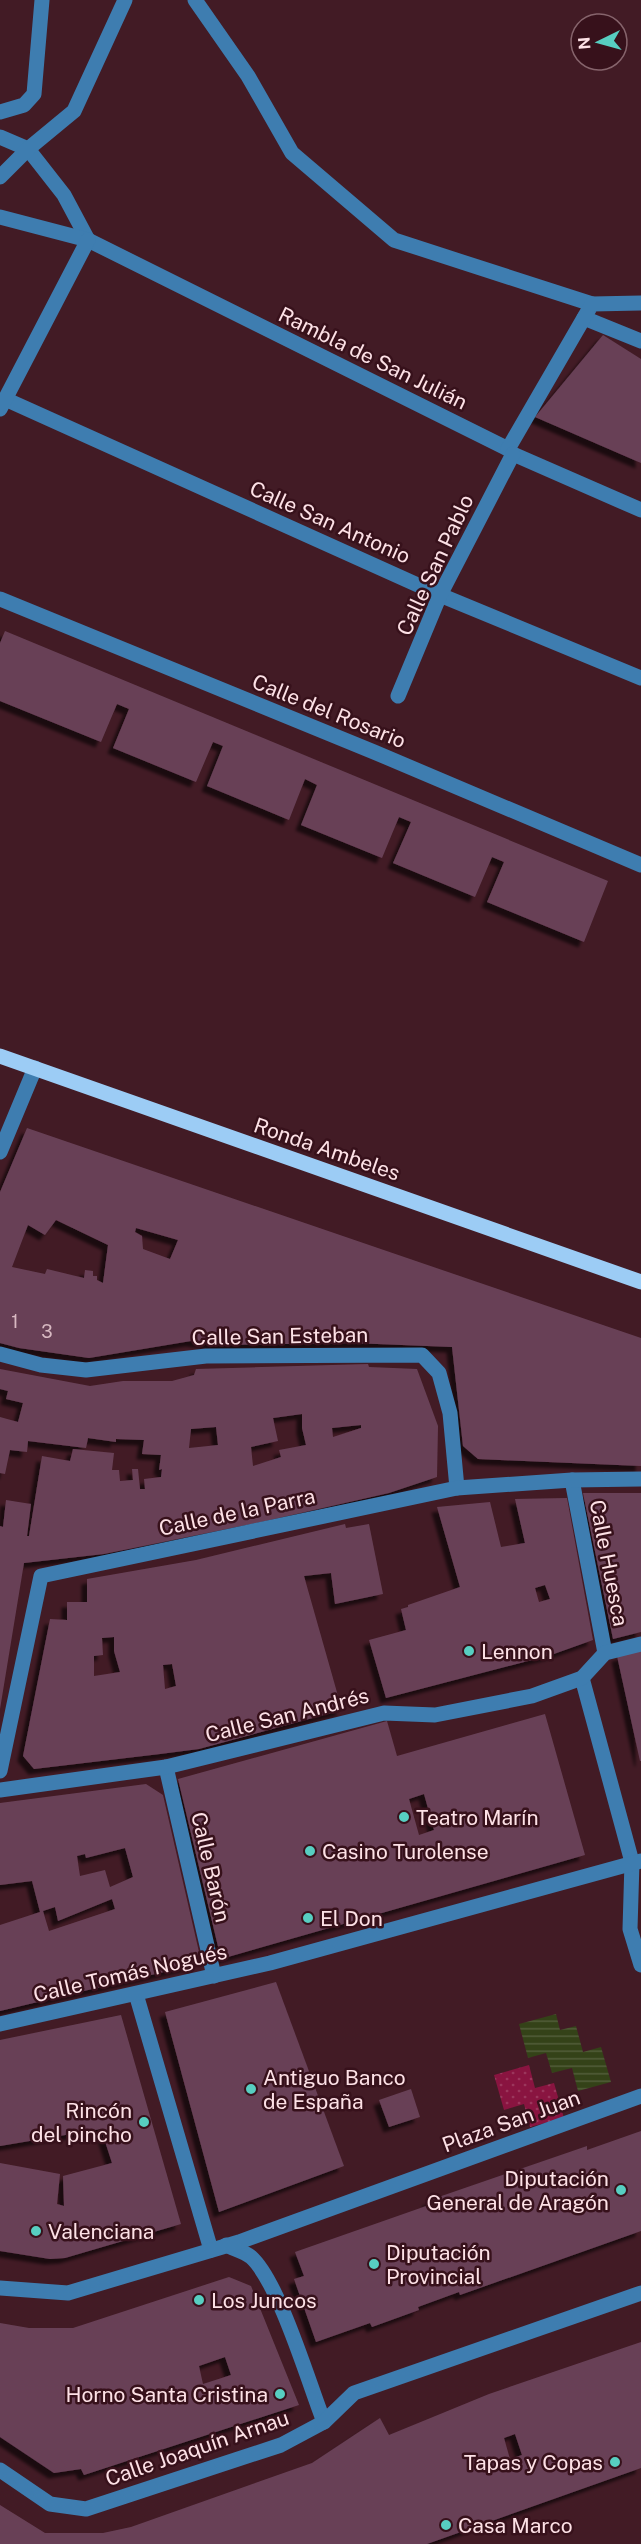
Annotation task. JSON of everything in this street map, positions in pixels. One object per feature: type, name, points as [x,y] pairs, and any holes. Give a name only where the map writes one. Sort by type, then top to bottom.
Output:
[{"type":"main road","name":"Ronda Ambeles","points":[[0,1056],[641,1282]]},
{"type":"street","points":[[0,112],[24,105],[34,94],[42,0]]},
{"type":"street","points":[[0,177],[28,149],[75,111],[125,0]]},
{"type":"street","points":[[195,0],[248,76],[292,153],[394,240],[592,304],[641,303]]},
{"type":"street","points":[[0,137],[28,149],[64,195],[88,240],[2,404]]},
{"type":"street","name":"Rambla de San Julián","points":[[0,217],[88,240],[510,451],[641,510]]},
{"type":"street","name":"Calle San Pablo","points":[[398,696],[441,595],[510,451],[592,304]]},
{"type":"street","points":[[584,318],[641,341]]},
{"type":"street","name":"Calle San Antonio","points":[[2,404],[441,595],[641,678]]},
{"type":"street","name":"Calle del Rosario","points":[[0,598],[641,865]]},
{"type":"street","points":[[0,1152],[35,1068]]},
{"type":"street","name":"Calle San Esteban","points":[[0,1354],[41,1365],[86,1370],[206,1356],[422,1355],[439,1373],[450,1413],[457,1488]]},
{"type":"street","name":"Calle de la Parra","points":[[0,1771],[41,1576],[457,1488],[572,1480],[641,1479]]},
{"type":"street","name":"Calle Huesca","points":[[572,1480],[605,1653]]},
{"type":"street","points":[[641,1644],[605,1653],[582,1678],[636,1862],[630,1929],[641,1965]]},
{"type":"street","name":"Calle San Andrés","points":[[0,1790],[166,1767],[384,1713],[435,1715],[532,1696],[582,1678]]},
{"type":"street","name":"Calle Barón","points":[[166,1767],[214,1976]]},
{"type":"street","name":"Calle Tomás Nogués","points":[[0,2024],[270,1963],[636,1862]]},
{"type":"street","points":[[136,1994],[211,2250]]},
{"type":"street","name":"Plaza San Juan","points":[[0,2288],[68,2293],[226,2245],[641,2096]]},
{"type":"street","points":[[226,2245],[250,2256],[266,2276],[285,2318],[324,2422]]},
{"type":"street","name":"Calle Joaquín Arnau","points":[[0,2470],[50,2504],[86,2509],[281,2445],[324,2422],[354,2393],[641,2293]]},
{"type":"shaded area","points":[[556,2014],[560,2030],[576,2026],[583,2052],[601,2047],[611,2082],[578,2091],[572,2068],[552,2073],[546,2053],[528,2058],[519,2024]]},
{"type":"shaded area","points":[[529,2065],[535,2088],[554,2083],[564,2118],[530,2127],[524,2104],[504,2110],[494,2075]]},
{"type":"building","points":[[603,335],[641,359],[641,463],[535,417]]},
{"type":"building","points":[[5,631],[608,881],[584,942],[487,902],[504,862],[492,857],[475,897],[393,863],[411,822],[399,817],[382,858],[301,825],[317,785],[305,779],[289,820],[207,786],[223,746],[213,742],[196,782],[113,748],[129,709],[117,704],[101,742],[0,701],[0,643]]},
{"type":"building","points":[[27,1128],[641,1338],[641,1466],[478,1459],[463,1446],[452,1347],[352,1343],[222,1345],[191,1341],[89,1358],[0,1343],[0,1192]],"holes":[[[56,1220],[108,1245],[103,1283],[97,1280],[97,1276],[93,1276],[93,1271],[85,1270],[84,1278],[47,1269],[45,1274],[12,1267],[28,1225],[45,1235]],[[136,1228],[178,1240],[170,1259],[143,1249],[142,1236],[135,1232]]]},
{"type":"building","points":[[368,1364],[369,1367],[417,1369],[438,1426],[437,1477],[389,1493],[261,1522],[104,1554],[24,1563],[0,1709],[0,1526],[3,1527],[6,1500],[31,1504],[27,1536],[29,1536],[42,1456],[70,1461],[73,1449],[114,1453],[112,1470],[119,1470],[120,1481],[133,1480],[132,1469],[138,1469],[140,1489],[145,1489],[144,1479],[161,1477],[162,1469],[159,1470],[161,1455],[142,1454],[144,1440],[116,1439],[116,1442],[88,1438],[86,1448],[28,1441],[27,1452],[10,1450],[5,1474],[0,1473],[0,1417],[18,1422],[23,1403],[6,1399],[8,1391],[0,1389],[0,1369],[90,1386],[123,1381],[172,1381],[194,1375],[196,1369]],"holes":[[[302,1414],[306,1445],[279,1450],[281,1457],[253,1466],[251,1447],[278,1441],[273,1418]],[[361,1425],[361,1428],[333,1437],[332,1428]],[[216,1427],[218,1445],[189,1448],[191,1429]]]},
{"type":"building","points":[[583,1493],[641,1493],[641,1632],[613,1639]]},
{"type":"building","points":[[567,1498],[593,1640],[551,1655],[386,1698],[369,1640],[406,1630],[401,1609],[460,1587],[437,1507],[490,1502],[501,1547],[525,1543],[515,1499]],"holes":[[[545,1585],[550,1599],[539,1602],[535,1588]]]},
{"type":"building","points":[[345,1524],[346,1528],[369,1524],[383,1594],[335,1604],[331,1573],[304,1576],[342,1710],[199,1749],[34,1769],[23,1756],[50,1619],[67,1620],[67,1602],[87,1602],[87,1579],[196,1560]],"holes":[[[114,1637],[114,1651],[120,1672],[94,1676],[94,1656],[103,1655],[102,1638]],[[172,1664],[176,1686],[165,1689],[163,1665]]]},
{"type":"building","points":[[641,1651],[641,1761],[640,1761],[617,1656]]},
{"type":"building","name":"Casino Turolense","points":[[545,1714],[585,1855],[221,1959],[178,1779],[387,1721],[397,1756]],"holes":[[[424,1794],[434,1830],[419,1835],[409,1799]]]},
{"type":"building","points":[[146,1784],[163,1795],[199,1952],[193,1965],[0,2011],[0,1925],[40,1912],[32,1881],[0,1885],[0,1803]],"holes":[[[125,1848],[133,1877],[110,1887],[105,1870],[80,1876],[77,1856],[85,1854],[86,1858]],[[112,1899],[115,1909],[49,1931],[43,1911],[55,1907],[58,1921]]]},
{"type":"building","name":"Antiguo Banco de España","points":[[276,1982],[344,2166],[219,2212],[165,2012]]},
{"type":"building","points":[[121,2015],[181,2224],[65,2258],[50,2259],[0,2251],[0,2163],[60,2174],[57,2204],[64,2206],[63,2176],[112,2163],[101,2129],[0,2146],[0,2040]]},
{"type":"building","points":[[411,2089],[420,2117],[389,2127],[379,2100]]},
{"type":"building","points":[[641,2131],[641,2231],[460,2295],[459,2292],[372,2327],[370,2323],[316,2342],[294,2279],[304,2276],[295,2252],[429,2205],[427,2201],[587,2146],[587,2150]]},
{"type":"building","points":[[229,2277],[251,2286],[299,2405],[84,2475],[81,2469],[54,2473],[0,2437],[0,2323],[29,2328],[73,2328]],"holes":[[[225,2357],[231,2375],[203,2384],[199,2366]]]},
{"type":"building","points":[[641,2342],[641,2468],[427,2544],[0,2544],[0,2505],[45,2533],[103,2533],[131,2527],[312,2463],[380,2418],[389,2435],[489,2394]],"holes":[[[515,2434],[522,2455],[510,2459],[504,2438]]]},
{"type":"place","name":"Lennon","points":[[469,1651]]},
{"type":"place","name":"Teatro Marín","points":[[404,1817]]},
{"type":"place","name":"Casino Turolense","points":[[310,1851]]},
{"type":"place","name":"El Don","points":[[308,1918]]},
{"type":"place","name":"Antiguo Banco de España","points":[[251,2089]]},
{"type":"place","name":"Rincón del pincho","points":[[144,2122]]},
{"type":"place","name":"Diputación General de Aragón","points":[[621,2190]]},
{"type":"place","name":"Valenciana","points":[[36,2231]]},
{"type":"place","name":"Diputación Provincial","points":[[374,2264]]},
{"type":"place","name":"Los Juncos","points":[[199,2300]]},
{"type":"place","name":"Horno Santa Cristina","points":[[280,2394]]},
{"type":"place","name":"Tapas y Copas","points":[[615,2462]]},
{"type":"place","name":"Casa Marco","points":[[446,2525]]}]
